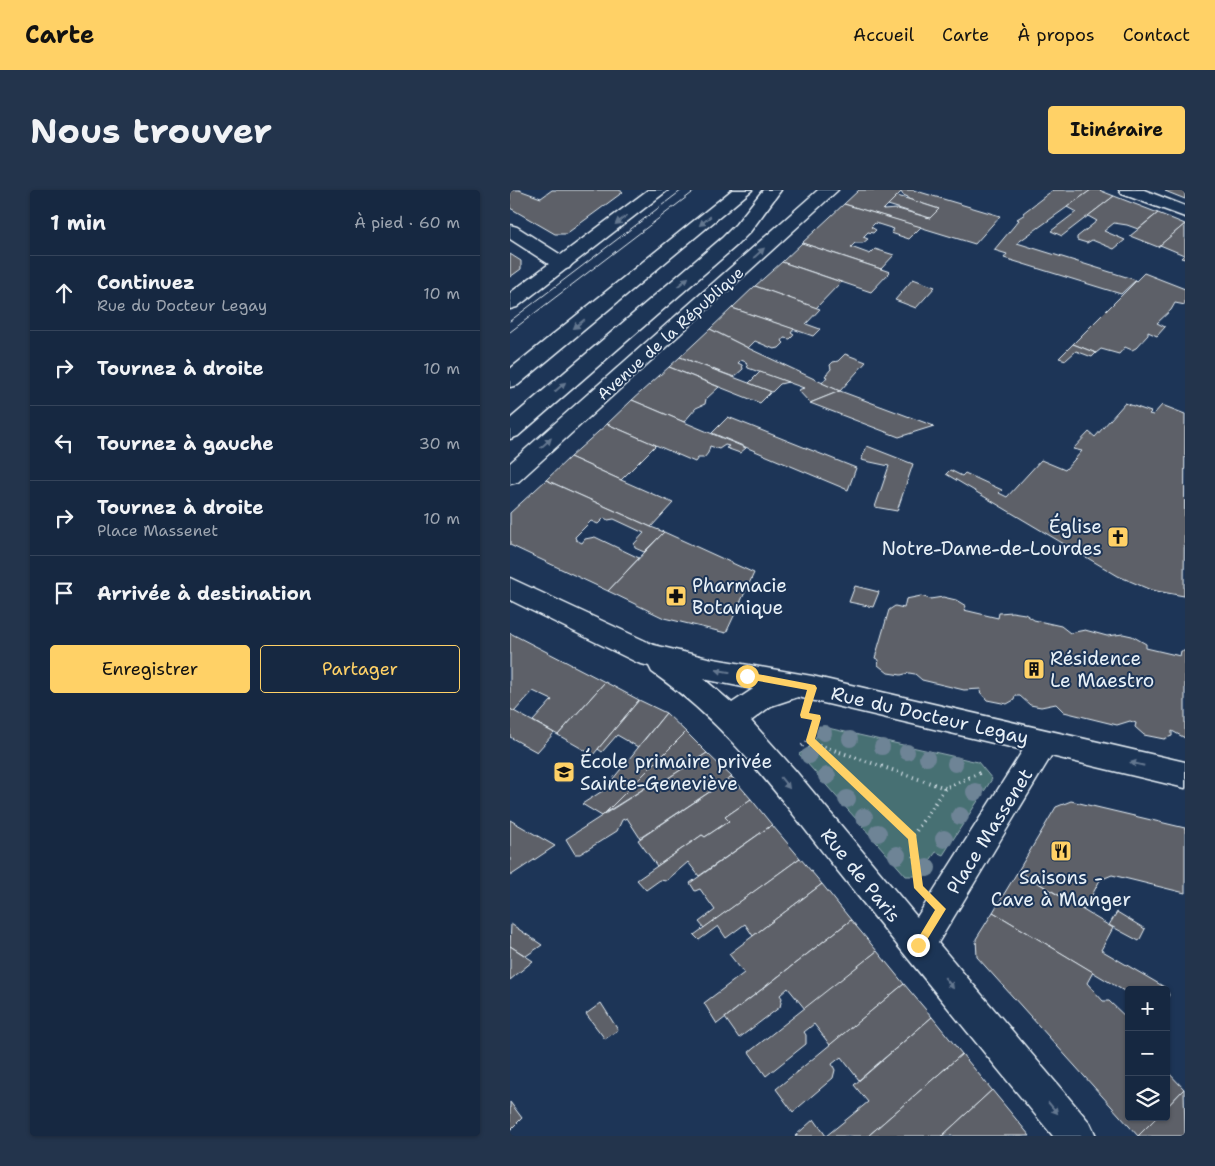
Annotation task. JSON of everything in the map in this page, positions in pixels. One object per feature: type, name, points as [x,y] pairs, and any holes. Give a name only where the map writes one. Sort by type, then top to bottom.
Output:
[{"type":"street","points":[[510,303],[659,190]]},
{"type":"street","points":[[510,357],[720,190]]},
{"type":"street","points":[[510,380],[743,190]]},
{"type":"street","points":[[510,407],[768,190]]},
{"type":"street","points":[[510,431],[729,242],[743,228],[772,190]]},
{"type":"street","name":"Avenue de la République","points":[[510,476],[829,190]]},
{"type":"street","points":[[1128,190],[1185,212]]},
{"type":"street","points":[[510,231],[562,264]]},
{"type":"street","name":"Rue du Docteur Legay","points":[[510,588],[648,655],[805,687],[1185,775]]},
{"type":"street","name":"Rue de Paris","points":[[648,655],[685,678],[734,723],[1077,1136]]},
{"type":"street","points":[[734,723],[745,707],[756,699],[805,687]]},
{"type":"street","name":"Place Massenet","points":[[918,945],[1044,742]]},
{"type":"path","points":[[805,687],[804,715],[817,718],[812,742]]},
{"type":"path","points":[[812,742],[912,837],[919,888],[941,909]]},
{"type":"path","points":[[798,749],[812,742],[945,788]]},
{"type":"path","points":[[912,837],[945,788],[1006,763],[1026,771]]},
{"type":"green space","points":[[819,726],[978,762],[992,779],[943,855],[936,852],[928,863],[935,867],[929,876],[906,876],[799,754],[813,743]]},
{"type":"building","points":[[510,190],[519,190],[541,198],[552,190],[619,190],[623,192],[566,234],[555,234],[510,208]]},
{"type":"building","points":[[859,190],[913,190],[1000,216],[975,244],[844,204]],"holes":[[[901,192],[908,197],[908,199],[939,209],[930,218],[898,209],[883,210]]]},
{"type":"building","points":[[1053,190],[1091,190],[1017,243],[1136,280],[1121,294],[1004,258],[1007,254],[994,250],[1019,220],[1017,219]]},
{"type":"building","points":[[1091,190],[1099,190],[1114,196],[1062,236],[1051,231],[1076,212],[1067,207]]},
{"type":"building","points":[[1185,190],[1185,199],[1165,191]]},
{"type":"building","points":[[897,196],[939,209],[930,218],[888,205]]},
{"type":"building","points":[[1114,196],[1158,213],[1138,229],[1114,223],[1104,231],[1125,240],[1114,249],[1092,240],[1087,243],[1077,240],[1077,237],[1097,221],[1088,216]]},
{"type":"building","points":[[844,204],[921,227],[909,239],[891,233],[894,229],[875,223],[871,227],[876,230],[873,233],[868,232],[863,237],[868,239],[863,243],[855,243],[851,247],[870,254],[875,249],[894,255],[881,269],[802,243]]},
{"type":"building","points":[[1158,213],[1185,224],[1158,247],[1130,236]]},
{"type":"building","points":[[1185,224],[1185,259],[1181,258],[1184,255],[1160,245]]},
{"type":"building","points":[[802,243],[890,272],[871,292],[782,262]]},
{"type":"building","points":[[510,254],[521,261],[521,269],[510,277]]},
{"type":"building","points":[[782,262],[841,282],[816,308],[755,286]]},
{"type":"building","points":[[1144,273],[1185,289],[1185,305],[1175,303],[1171,310],[1157,323],[1165,327],[1157,336],[1148,332],[1148,335],[1136,348],[1132,350],[1125,347],[1119,354],[1101,349],[1096,353],[1073,344]]},
{"type":"building","points":[[913,279],[935,287],[916,308],[895,300]]},
{"type":"building","points":[[755,286],[820,309],[806,324],[820,329],[813,336],[732,308]]},
{"type":"building","points":[[732,308],[794,329],[791,333],[794,335],[790,339],[784,338],[782,341],[784,343],[779,348],[774,349],[755,341],[748,348],[710,329]]},
{"type":"building","points":[[710,329],[840,391],[810,403],[798,390],[804,388],[748,368],[746,362],[741,360],[738,363],[742,365],[743,369],[734,377],[680,357]]},
{"type":"building","points":[[1073,344],[1096,353],[1092,357],[1076,351],[1066,360],[1059,358]]},
{"type":"building","points":[[845,354],[866,362],[840,391],[822,383],[831,369],[830,365],[838,361]]},
{"type":"building","points":[[680,357],[770,391],[770,393],[760,403],[669,367]]},
{"type":"building","points":[[669,367],[719,387],[706,399],[705,404],[696,408],[684,422],[632,400]]},
{"type":"building","points":[[760,372],[788,382],[780,384],[772,392],[749,383]]},
{"type":"building","points":[[840,391],[934,426],[899,437],[810,403]]},
{"type":"building","points":[[632,400],[746,448],[740,453],[726,448],[729,446],[725,445],[719,449],[710,446],[704,458],[698,458],[695,462],[607,424]]},
{"type":"building","name":"Église Notre-Dame-de-Lourdes","points":[[1125,403],[1151,412],[1149,414],[1153,415],[1162,405],[1185,414],[1184,596],[1151,590],[1118,576],[946,474],[950,470],[962,476],[965,473],[1002,490],[999,493],[1007,497],[1041,460],[1065,470],[1082,451],[1073,449],[1089,432],[1095,437]]},
{"type":"building","points":[[728,417],[856,468],[848,490],[712,433]]},
{"type":"building","points":[[607,424],[656,445],[621,480],[570,457]]},
{"type":"building","points":[[867,446],[913,464],[897,511],[875,507],[889,466],[861,460]]},
{"type":"building","points":[[570,457],[673,503],[651,527],[546,480]]},
{"type":"building","points":[[546,480],[664,532],[644,552],[635,548],[634,544],[644,533],[614,519],[608,520],[604,518],[598,524],[591,521],[575,537],[576,540],[582,543],[585,539],[595,537],[639,558],[608,591],[510,545],[510,513]]},
{"type":"building","points":[[664,532],[754,573],[726,633],[664,618],[608,591]]},
{"type":"building","points":[[855,586],[879,592],[873,607],[849,602]]},
{"type":"building","name":"Résidence Le Maestro","points":[[921,596],[930,599],[943,597],[956,600],[966,606],[964,610],[998,618],[999,613],[1025,614],[1034,620],[1061,626],[1070,633],[1085,630],[1107,636],[1123,634],[1132,636],[1146,644],[1146,648],[1180,656],[1181,651],[1185,651],[1185,738],[1172,731],[1172,736],[1164,739],[1144,735],[1135,727],[1136,723],[1130,721],[1117,725],[1064,712],[1056,704],[1041,707],[1030,705],[1020,696],[1015,696],[1014,700],[1007,704],[987,700],[980,692],[981,689],[964,690],[922,680],[915,674],[901,675],[888,673],[878,665],[879,660],[875,658],[889,610],[895,606],[904,608],[906,599]]},
{"type":"building","points":[[510,633],[605,682],[558,735],[533,721],[552,700],[533,691],[514,712],[510,709]]},
{"type":"building","points":[[605,682],[639,700],[593,755],[558,735]]},
{"type":"building","points":[[639,700],[666,713],[638,747],[617,735],[602,752],[598,749]]},
{"type":"building","points":[[510,709],[554,733],[537,752],[510,737]]},
{"type":"building","points":[[666,713],[686,732],[602,816],[582,804],[604,790]]},
{"type":"building","points":[[686,732],[707,753],[659,784],[656,781],[605,813]]},
{"type":"building","points":[[707,753],[732,777],[640,838],[627,818],[622,820],[617,831],[580,854],[575,854],[566,839],[656,781],[659,784]]},
{"type":"building","points":[[732,777],[751,799],[725,817],[729,821],[705,837],[702,835],[657,866],[638,840]]},
{"type":"building","points":[[751,799],[772,825],[699,876],[688,862],[666,881],[660,880],[646,890],[637,880],[702,835],[705,837],[729,821],[725,817]]},
{"type":"building","points":[[1071,801],[1185,828],[1185,893],[1112,875],[1100,880],[1084,910],[1018,871],[1056,807]]},
{"type":"building","points":[[510,820],[555,846],[510,876]]},
{"type":"building","points":[[772,825],[800,858],[704,928],[699,922],[715,910],[700,889],[695,891],[690,883]]},
{"type":"building","points":[[800,858],[822,884],[753,936],[745,924],[726,938],[718,926],[699,940],[694,935]]},
{"type":"building","points":[[1018,871],[1113,928],[1101,950],[1163,986],[1125,986],[1125,992],[993,912]]},
{"type":"building","points":[[822,884],[851,920],[717,1024],[704,1003],[744,973],[729,954]]},
{"type":"building","points":[[993,912],[1093,972],[1087,983],[1103,1001],[1109,1001],[1125,1016],[1125,1121],[1153,1121],[1138,1136],[977,957],[976,939]]},
{"type":"building","points":[[1117,912],[1145,929],[1139,941],[1109,925]]},
{"type":"building","points":[[851,920],[877,951],[805,1009],[788,988],[780,995],[782,998],[780,1007],[739,1038],[725,1018]]},
{"type":"building","points":[[511,924],[542,945],[526,956],[510,946]]},
{"type":"building","points":[[510,946],[533,961],[510,980]]},
{"type":"building","points":[[877,951],[904,984],[830,1045],[814,1024],[804,1032],[806,1044],[766,1076],[749,1052]]},
{"type":"building","points":[[904,984],[932,1017],[859,1080],[841,1057],[832,1064],[835,1070],[833,1078],[793,1112],[776,1089]]},
{"type":"building","points":[[601,1003],[618,1030],[605,1039],[586,1014]]},
{"type":"building","points":[[932,1017],[962,1054],[868,1136],[826,1136],[868,1102],[854,1085]]},
{"type":"building","points":[[962,1054],[992,1090],[942,1136],[868,1136]]},
{"type":"building","points":[[1170,1074],[1184,1089],[1170,1104]]},
{"type":"building","points":[[1184,1089],[1185,1136],[1138,1136],[1153,1121],[1170,1121],[1170,1104]]},
{"type":"building","points":[[992,1090],[1030,1136],[942,1136]]},
{"type":"building","points":[[510,1102],[522,1118],[510,1130]]},
{"type":"building","points":[[814,1119],[826,1136],[795,1136]]},
{"type":"tram line","points":[[510,321],[682,190]]},
{"type":"tram line","points":[[510,332],[696,190]]},
{"type":"place","name":"Église Notre-Dame-de-Lourdes","points":[[1118,537]]},
{"type":"place","name":"Pharmacie Botanique","points":[[676,596]]},
{"type":"place","name":"Résidence Le Maestro","points":[[1034,669]]},
{"type":"place","name":"École primaire privée Sainte-Geneviève","points":[[564,772]]},
{"type":"place","name":"Saisons - Cave à Manger","points":[[1061,851]]},
{"type":"route","points":[[747,676],[812,688],[804,715],[817,718],[810,740],[912,837],[919,888],[941,909],[918,945]]}]
